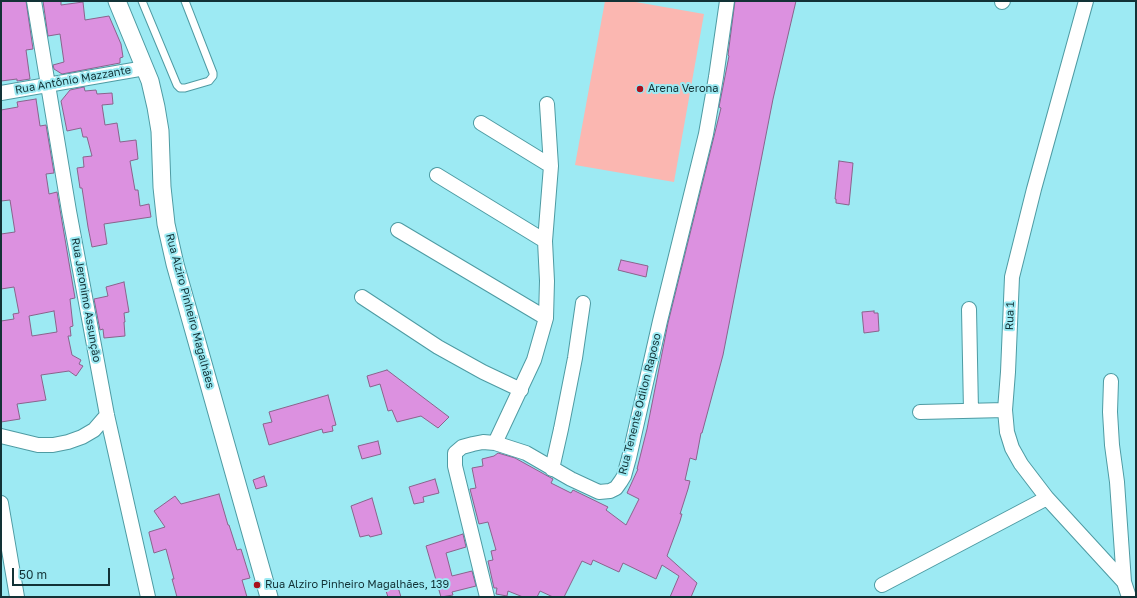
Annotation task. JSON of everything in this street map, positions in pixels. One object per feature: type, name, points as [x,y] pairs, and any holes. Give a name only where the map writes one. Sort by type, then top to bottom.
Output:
[{"type":"street","name":"Rua Jeronimo Assunção","points":[[34,1],[69,211],[107,416],[148,597]]},
{"type":"street","name":"Rua Alziro Pinheiro Magalhães","points":[[117,1],[150,81],[160,131],[162,188],[166,224],[175,264],[269,597]]},
{"type":"street","name":"Rua Tenente Odilon Raposo","points":[[487,597],[455,466],[455,453],[462,447],[484,442],[495,443],[526,453],[552,469],[588,488],[599,492],[610,491],[616,488],[624,476],[660,320],[706,134],[727,1]]},
{"type":"street","name":"Rua 1","points":[[1086,1],[1034,189],[1012,277],[1005,410],[1007,432],[1012,448],[1021,464],[1047,498],[1124,582],[1129,597]]},
{"type":"street","name":"Rua Antônio Mazzante","points":[[1,93],[145,68]]},
{"type":"street","points":[[495,443],[534,360],[546,318],[547,281],[545,241],[551,166],[547,104]]},
{"type":"street","points":[[481,123],[551,166]]},
{"type":"street","points":[[437,175],[545,241]]},
{"type":"street","points":[[398,230],[546,318]]},
{"type":"street","points":[[362,297],[438,347],[483,372],[521,390]]},
{"type":"street","points":[[552,469],[571,379],[583,303]]},
{"type":"street","points":[[969,309],[971,411]]},
{"type":"street","points":[[1111,381],[1110,419],[1117,482],[1124,582]]},
{"type":"street","points":[[920,412],[1005,410]]},
{"type":"street","points":[[1,436],[38,445],[68,442],[82,437],[94,430],[107,416]]},
{"type":"street","points":[[882,585],[1047,498]]},
{"type":"street","points":[[1,503],[17,597]]},
{"type":"lane","points":[[142,1],[177,85],[180,88],[185,88],[209,81],[214,76],[185,1]]},
{"type":"shaded area","name":"Arena Verona","points":[[605,1],[630,1],[704,14],[674,182],[575,165]]},
{"type":"building","points":[[1,1],[26,1],[33,49],[26,50],[30,79],[1,81]]},
{"type":"building","points":[[43,1],[61,1],[61,5],[83,2],[85,20],[109,16],[121,44],[123,57],[120,58],[120,63],[62,74],[54,69],[53,65],[64,62],[60,34],[48,36]]},
{"type":"building","points":[[735,1],[796,1],[773,99],[723,355],[701,433],[696,460],[690,458],[685,480],[690,481],[680,514],[682,514],[680,521],[667,556],[697,583],[691,597],[670,597],[679,576],[662,565],[656,579],[623,563],[619,572],[593,560],[591,565],[582,561],[564,597],[553,597],[540,591],[537,597],[523,597],[508,591],[507,596],[496,594],[497,588],[494,588],[488,561],[493,560],[491,551],[496,550],[488,522],[479,524],[470,489],[476,488],[472,468],[483,466],[482,459],[494,456],[498,453],[515,458],[553,479],[551,483],[571,493],[573,490],[608,507],[606,510],[626,525],[639,499],[627,493],[638,469],[668,323],[721,108],[719,107],[729,56]]},
{"type":"building","points":[[84,87],[85,91],[96,90],[97,94],[112,93],[113,104],[102,105],[105,125],[117,123],[120,142],[136,140],[138,159],[130,161],[135,190],[138,190],[140,206],[149,204],[151,217],[104,224],[107,244],[92,247],[77,168],[84,167],[83,157],[92,156],[87,137],[83,137],[81,128],[67,131],[61,101],[70,90]]},
{"type":"building","points":[[36,99],[40,126],[46,125],[54,173],[46,174],[49,194],[57,192],[75,298],[70,299],[73,326],[70,327],[71,336],[68,336],[72,355],[81,360],[79,364],[83,366],[76,376],[69,371],[41,375],[46,400],[17,404],[20,419],[1,422],[1,321],[14,319],[13,314],[19,313],[14,287],[1,289],[1,234],[15,232],[10,200],[1,201],[1,110],[18,107],[17,102]],"holes":[[[54,311],[57,332],[32,336],[29,316]]]},
{"type":"building","points":[[839,161],[853,163],[849,205],[836,203],[835,199]]},
{"type":"building","points":[[621,260],[648,266],[646,277],[618,270]]},
{"type":"building","points":[[124,282],[129,312],[124,313],[125,336],[104,338],[103,329],[100,330],[94,299],[108,296],[106,287]]},
{"type":"building","points":[[874,311],[874,313],[878,313],[879,331],[864,333],[862,312]]},
{"type":"building","points":[[387,370],[449,417],[438,428],[421,416],[397,422],[392,410],[388,411],[380,384],[370,387],[367,376]]},
{"type":"building","points":[[328,395],[336,425],[332,426],[333,431],[323,433],[322,429],[269,445],[263,424],[272,422],[269,412]]},
{"type":"building","points":[[378,441],[381,454],[362,459],[358,446]]},
{"type":"building","points":[[264,476],[267,486],[256,489],[253,480]]},
{"type":"building","points":[[435,479],[439,493],[423,497],[424,502],[414,504],[409,487]]},
{"type":"building","points":[[219,494],[237,550],[241,549],[250,578],[242,580],[247,597],[177,597],[166,549],[154,553],[149,532],[165,527],[154,511],[175,496],[181,504]]},
{"type":"building","points":[[372,498],[382,534],[370,537],[369,535],[360,537],[351,506]]},
{"type":"building","points":[[463,534],[466,547],[446,553],[452,576],[472,571],[476,586],[452,592],[453,595],[441,597],[426,546]]},
{"type":"building","points":[[397,584],[401,597],[388,597],[385,588]]},
{"type":"place","name":"Arena Verona","points":[[640,89]]},
{"type":"place","name":"Rua Alziro Pinheiro Magalhães, 139","points":[[257,585]]}]
